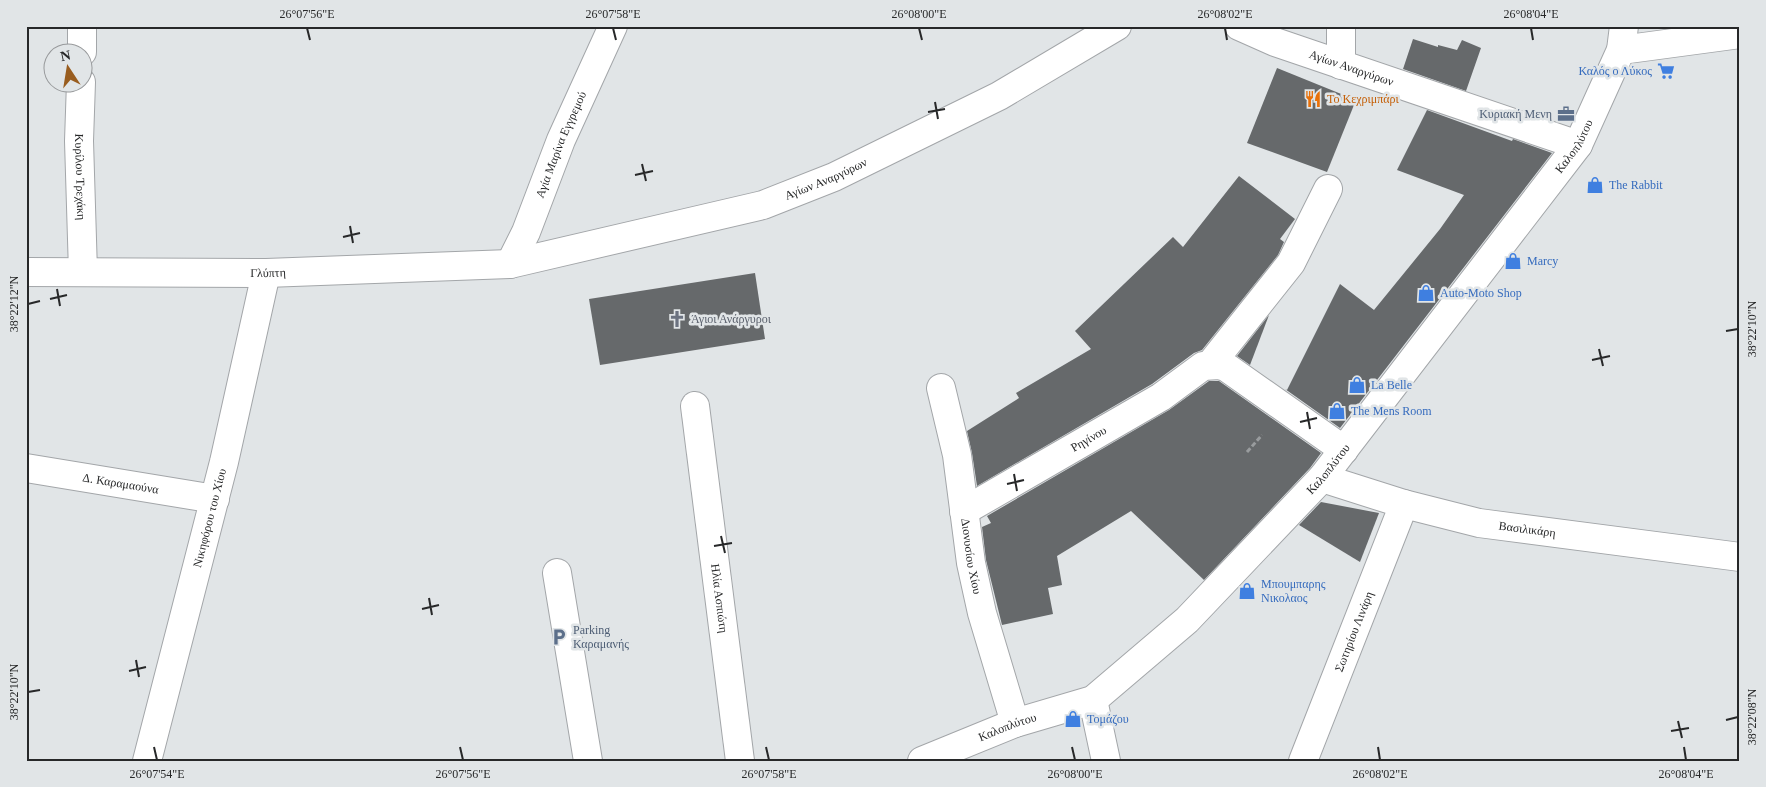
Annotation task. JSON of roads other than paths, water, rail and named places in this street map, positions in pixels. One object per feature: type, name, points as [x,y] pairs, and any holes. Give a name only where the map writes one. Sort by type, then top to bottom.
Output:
[{"type":"street","points":[[82,26],[82,42]]},
{"type":"street","name":"Αγία Μαρίνα Εγγρεμού","points":[[510,264],[526,232],[561,140],[613,26]]},
{"type":"street","name":"Αγίων Αναργύρων","points":[[510,264],[763,205],[825,181],[999,96],[1117,26]]},
{"type":"street","name":"Αγίων Αναργύρων","points":[[1240,26],[1275,42],[1578,145]]},
{"type":"street","points":[[1341,26],[1341,64]]},
{"type":"street","points":[[1623,38],[1740,34]]},
{"type":"street","name":"Καλοπλύτου","points":[[922,761],[1015,723],[1093,700],[1187,620],[1322,478],[1578,145],[1623,38]]},
{"type":"street","name":"Κυρίλου Τρεχάκη","points":[[81,92],[79,141],[83,272]]},
{"type":"street","name":"Ρηγίνου","points":[[964,511],[1162,397],[1203,366],[1210,365],[1291,262],[1328,189]]},
{"type":"street","name":"Γλύπτη","points":[[26,272],[266,273],[510,264]]},
{"type":"street","name":"Νικηφόρου του Χίου","points":[[147,761],[215,499],[266,273]]},
{"type":"street","points":[[1210,365],[1226,367],[1344,450]]},
{"type":"street","name":"Διονυσίου Χίου","points":[[942,388],[957,455],[972,563],[982,613],[1015,723]]},
{"type":"street","name":"Ηλία Ασπιώτη","points":[[695,406],[740,761]]},
{"type":"street","name":"Δ. Καραμαούνα","points":[[26,468],[215,499]]},
{"type":"street","name":"Βασιλικάρη","points":[[1322,478],[1404,504],[1479,523],[1740,557]]},
{"type":"street","name":"Σωτηρίου Λινάρη","points":[[1303,761],[1404,504]]},
{"type":"street","points":[[557,573],[588,761]]},
{"type":"street","points":[[1093,700],[1106,761]]},
{"type":"place","name":"Καλός ο Λύκος","points":[[1666,71]]},
{"type":"place","name":"Το Κεχριμπάρι","points":[[1313,99]]},
{"type":"place","name":"Κυριακή Μενη","points":[[1566,114]]},
{"type":"place","name":"The Rabbit","points":[[1595,185]]},
{"type":"place","name":"Marcy","points":[[1513,261]]},
{"type":"place","name":"Auto-Moto Shop","points":[[1426,293]]},
{"type":"place","name":"Άγιοι Ανάργυροι","points":[[677,319]]},
{"type":"place","name":"La Belle","points":[[1357,385]]},
{"type":"place","name":"The Mens Room","points":[[1337,411]]},
{"type":"place","name":"Μπουμπαρης Νικολαος","points":[[1247,591]]},
{"type":"place","name":"Parking Καραμανής","points":[[559,637]]},
{"type":"place","name":"Τομάζου","points":[[1073,719]]}]
